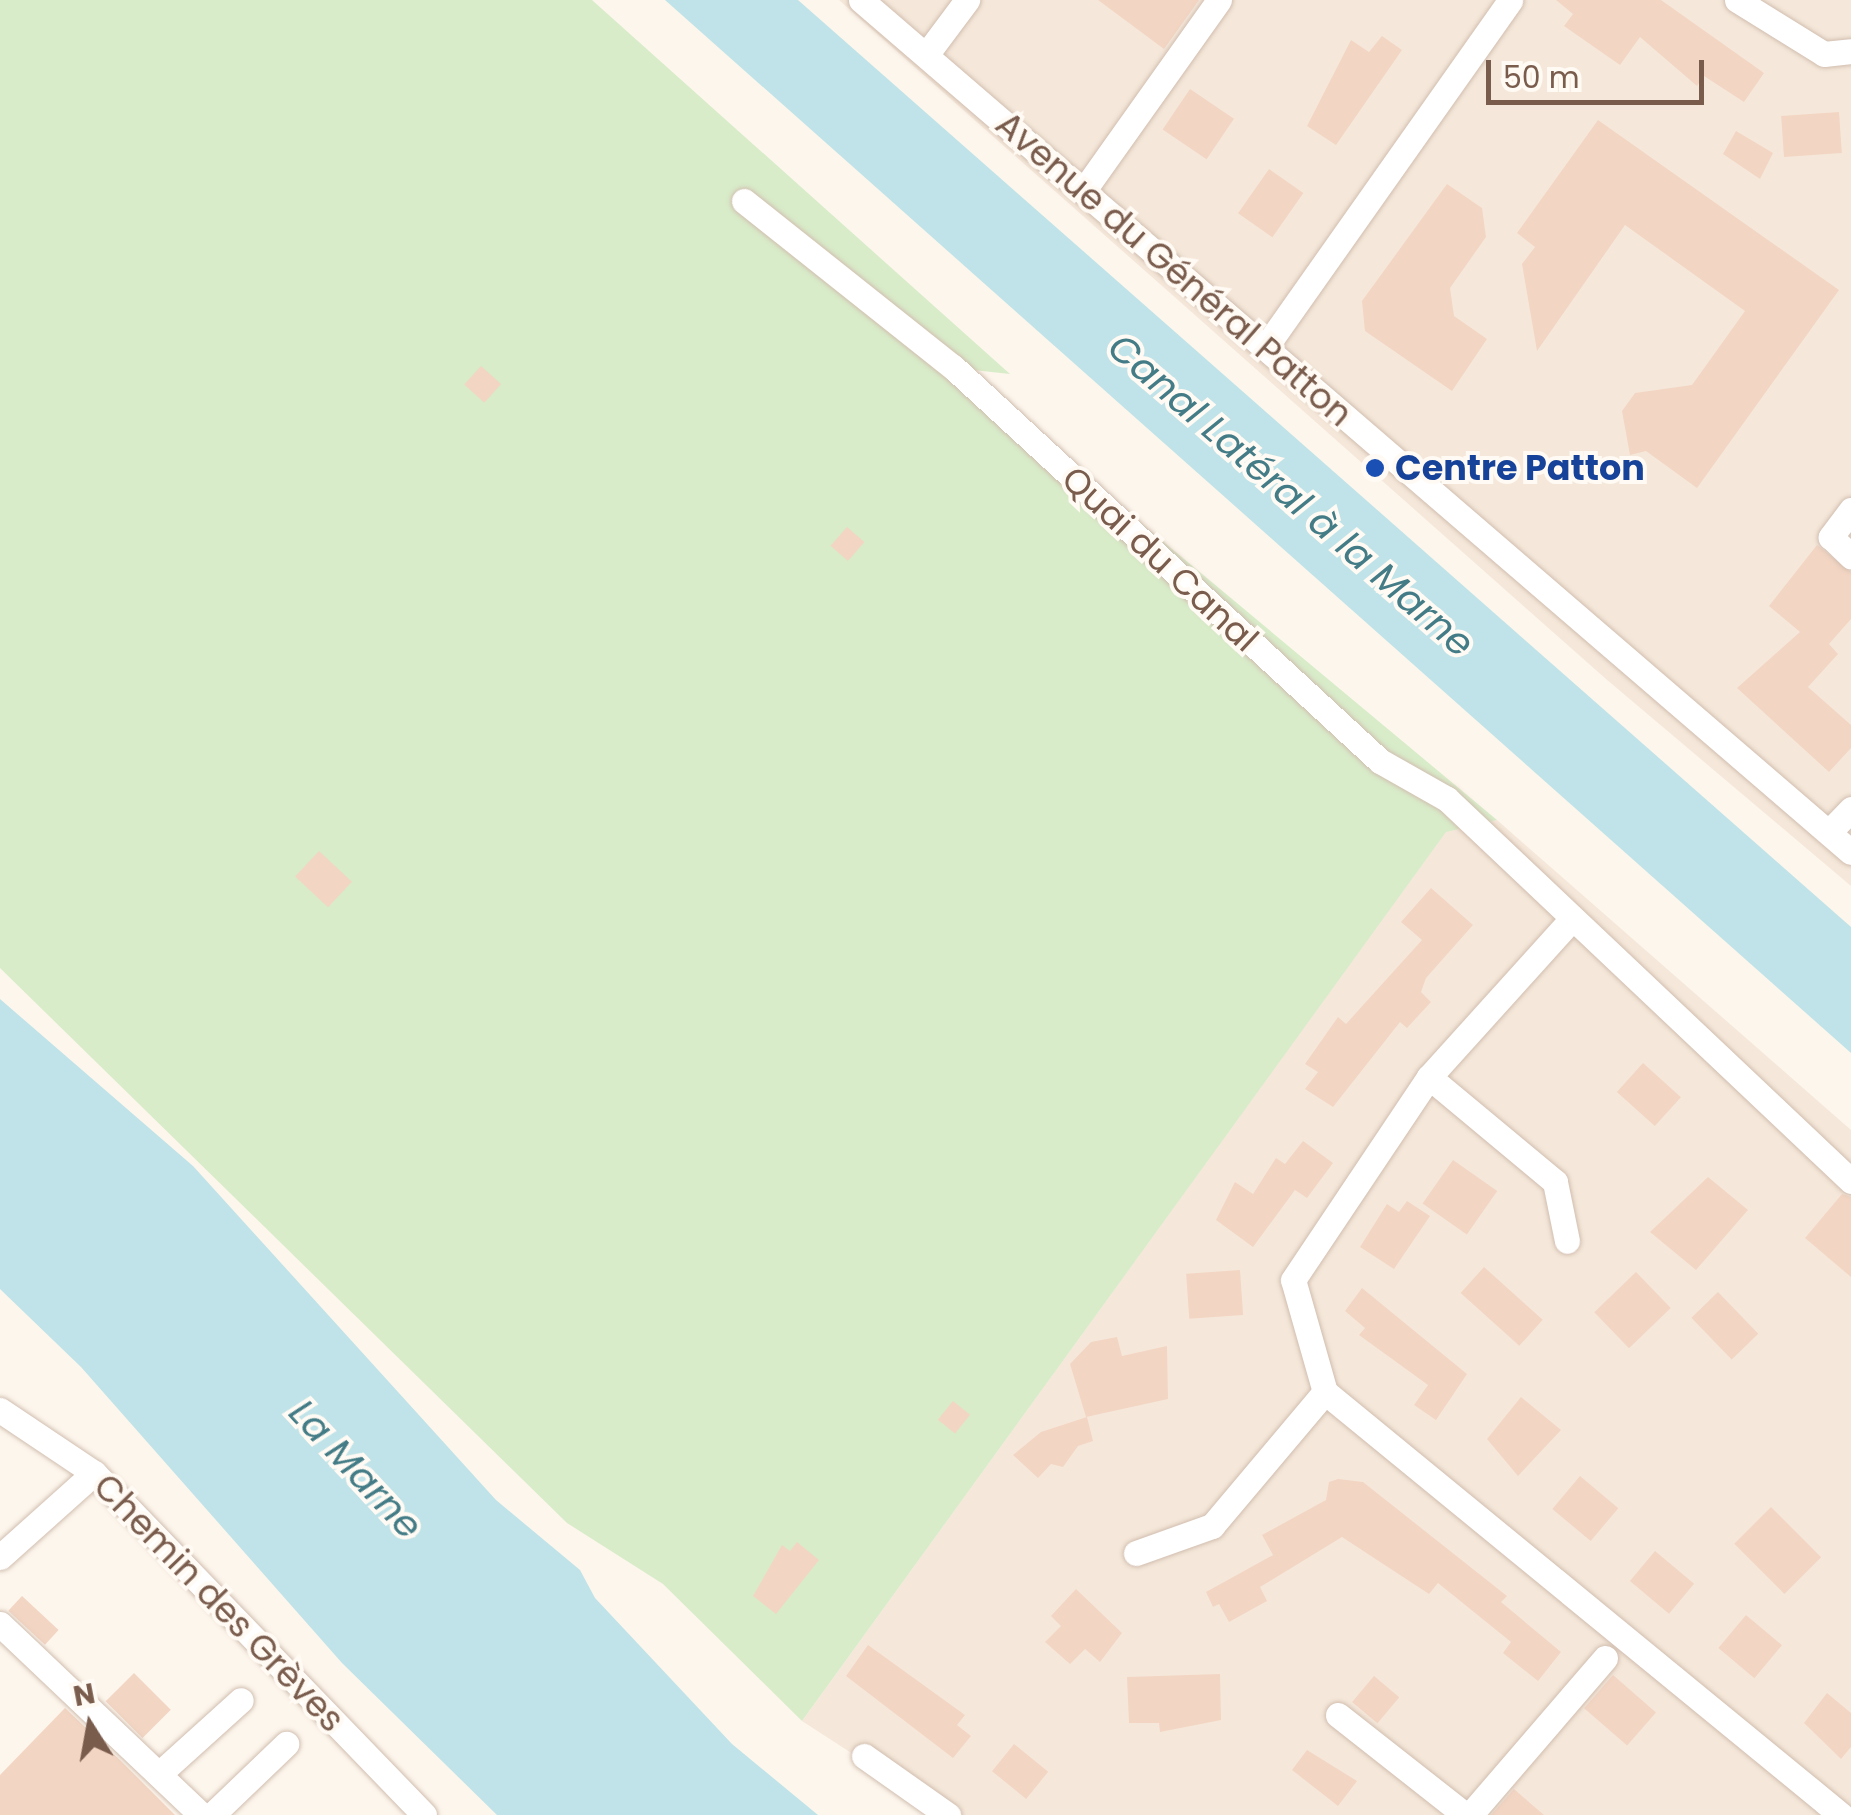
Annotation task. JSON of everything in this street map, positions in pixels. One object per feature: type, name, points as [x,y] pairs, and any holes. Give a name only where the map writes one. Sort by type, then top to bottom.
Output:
[{"type":"street","name":"Avenue du Général Patton","points":[[861,0],[1267,345],[1851,852]]},
{"type":"street","points":[[926,55],[967,0]]},
{"type":"street","points":[[1084,190],[1219,0]]},
{"type":"street","points":[[1267,345],[1510,0]]},
{"type":"street","points":[[1737,0],[1824,54],[1851,52]]},
{"type":"street","name":"Quai du Canal","points":[[744,200],[953,367],[1380,761],[1448,799],[1569,922],[1851,1181]]},
{"type":"street","points":[[1851,510],[1831,538],[1851,556]]},
{"type":"street","points":[[1830,832],[1851,810]]},
{"type":"street","points":[[1569,922],[1429,1078],[1293,1280],[1325,1392],[1841,1815]]},
{"type":"street","points":[[1429,1078],[1555,1182],[1567,1241]]},
{"type":"street","points":[[1136,1553],[1212,1526],[1325,1392]]},
{"type":"street","name":"Chemin des Grèves","points":[[0,1410],[94,1473],[424,1815]]},
{"type":"street","points":[[0,1556],[94,1473]]},
{"type":"street","points":[[0,1624],[202,1815]]},
{"type":"street","points":[[1338,1715],[1467,1815],[1605,1658]]},
{"type":"street","points":[[159,1774],[241,1700]]},
{"type":"street","points":[[212,1815],[286,1744]]},
{"type":"street","points":[[864,1756],[948,1815]]},
{"type":"shaded area","points":[[839,0],[1851,0],[1851,886],[1606,679]]},
{"type":"shaded area","points":[[1497,820],[1851,1130],[1851,1815],[947,1815],[802,1721],[1446,831]]},
{"type":"green space","points":[[0,0],[592,0],[1010,374],[955,368],[1497,820],[1446,832],[802,1721],[663,1584],[567,1523],[0,968]]},
{"type":"water","name":"Canal Latéral à la Marne","points":[[665,0],[798,0],[1851,927],[1851,1053]]},
{"type":"water","name":"La Marne","points":[[0,999],[193,1166],[496,1500],[580,1570],[595,1598],[732,1744],[818,1815],[497,1815],[342,1663],[81,1367],[0,1289]]},
{"type":"building","points":[[1098,0],[1199,0],[1164,49]]},
{"type":"building","points":[[1556,0],[1661,0],[1764,73],[1744,102],[1704,76],[1697,86],[1640,37],[1620,65],[1564,26],[1573,14]]},
{"type":"building","points":[[1382,36],[1402,50],[1336,145],[1307,126],[1351,40],[1369,52]]},
{"type":"building","points":[[1190,89],[1234,119],[1207,159],[1163,130]]},
{"type":"building","points":[[1839,112],[1842,153],[1784,157],[1781,116]]},
{"type":"building","points":[[1598,120],[1839,290],[1697,488],[1646,451],[1630,455],[1622,411],[1635,393],[1692,385],[1745,311],[1625,225],[1537,351],[1522,264],[1535,247],[1517,233]]},
{"type":"building","points":[[1736,131],[1773,153],[1760,179],[1723,154]]},
{"type":"building","points":[[1269,169],[1303,193],[1272,237],[1238,213]]},
{"type":"building","points":[[1447,184],[1482,208],[1486,237],[1450,288],[1454,316],[1487,339],[1452,391],[1365,331],[1362,301]]},
{"type":"building","points":[[481,366],[501,384],[484,403],[464,385]]},
{"type":"building","points":[[847,527],[864,542],[848,561],[831,546]]},
{"type":"building","points":[[1817,545],[1851,572],[1851,619],[1829,644],[1838,654],[1808,687],[1851,725],[1851,748],[1829,772],[1737,688],[1800,632],[1769,606]]},
{"type":"building","points":[[319,851],[352,882],[328,907],[295,877]]},
{"type":"building","points":[[1431,888],[1473,925],[1426,978],[1421,992],[1431,1002],[1407,1028],[1400,1022],[1333,1107],[1305,1089],[1318,1072],[1305,1064],[1338,1017],[1346,1024],[1422,940],[1401,922]]},
{"type":"building","points":[[1643,1063],[1681,1097],[1655,1126],[1617,1092]]},
{"type":"building","points":[[1303,1141],[1333,1163],[1307,1198],[1295,1190],[1253,1247],[1216,1220],[1235,1182],[1253,1194],[1276,1158],[1285,1164]]},
{"type":"building","points":[[1453,1160],[1497,1191],[1467,1234],[1423,1203]]},
{"type":"building","points":[[1708,1177],[1748,1210],[1696,1270],[1650,1232]]},
{"type":"building","points":[[1842,1194],[1851,1197],[1851,1277],[1805,1238]]},
{"type":"building","points":[[1407,1201],[1430,1216],[1394,1269],[1360,1247],[1387,1204],[1399,1212]]},
{"type":"building","points":[[1484,1267],[1543,1320],[1519,1346],[1461,1293]]},
{"type":"building","points":[[1240,1270],[1243,1315],[1189,1319],[1186,1274]]},
{"type":"building","points":[[1636,1272],[1671,1308],[1629,1348],[1594,1312]]},
{"type":"building","points":[[1362,1288],[1467,1374],[1436,1420],[1414,1405],[1428,1385],[1359,1335],[1365,1328],[1345,1311]]},
{"type":"building","points":[[1718,1292],[1758,1334],[1732,1359],[1691,1318]]},
{"type":"building","points":[[1117,1337],[1122,1356],[1167,1346],[1168,1399],[1086,1417],[1070,1364],[1091,1342]]},
{"type":"building","points":[[1521,1397],[1561,1430],[1518,1476],[1487,1439]]},
{"type":"building","points":[[953,1401],[970,1415],[955,1433],[938,1420]]},
{"type":"building","points":[[1087,1417],[1093,1441],[1078,1446],[1063,1467],[1051,1464],[1038,1478],[1013,1455],[1041,1432]]},
{"type":"building","points":[[1580,1476],[1618,1508],[1591,1541],[1552,1509]]},
{"type":"building","points":[[1329,1482],[1363,1482],[1507,1596],[1501,1602],[1561,1652],[1538,1681],[1503,1653],[1511,1642],[1438,1583],[1429,1594],[1342,1537],[1260,1587],[1267,1601],[1229,1622],[1219,1604],[1213,1607],[1206,1592],[1273,1555],[1262,1535],[1326,1500]]},
{"type":"building","points":[[1771,1507],[1821,1557],[1784,1594],[1734,1544]]},
{"type":"building","points":[[797,1542],[819,1560],[776,1614],[753,1596],[782,1545],[790,1551]]},
{"type":"building","points":[[1655,1551],[1694,1584],[1669,1614],[1630,1581]]},
{"type":"building","points":[[1076,1589],[1122,1633],[1100,1662],[1085,1649],[1070,1664],[1045,1642],[1061,1626],[1051,1616]]},
{"type":"building","points":[[22,1596],[59,1630],[45,1645],[8,1611]]},
{"type":"building","points":[[1746,1615],[1782,1645],[1754,1678],[1718,1648]]},
{"type":"building","points":[[868,1645],[965,1715],[957,1725],[971,1736],[953,1758],[846,1676]]},
{"type":"building","points":[[134,1673],[171,1710],[142,1738],[106,1701]]},
{"type":"building","points":[[1220,1674],[1221,1720],[1160,1732],[1159,1723],[1129,1723],[1127,1677]]},
{"type":"building","points":[[1613,1675],[1656,1712],[1627,1746],[1584,1708]]},
{"type":"building","points":[[1374,1676],[1399,1697],[1377,1723],[1352,1702]]},
{"type":"building","points":[[1827,1693],[1851,1713],[1851,1747],[1841,1759],[1804,1723]]},
{"type":"building","points":[[65,1708],[175,1815],[0,1815],[0,1775]]},
{"type":"building","points":[[1014,1744],[1048,1772],[1026,1799],[992,1771]]},
{"type":"building","points":[[1307,1750],[1357,1781],[1338,1806],[1292,1770]]},
{"type":"building","points":[[1514,1789],[1544,1815],[1491,1815]]},
{"type":"place","name":"Centre Patton","points":[[1375,468]]}]
